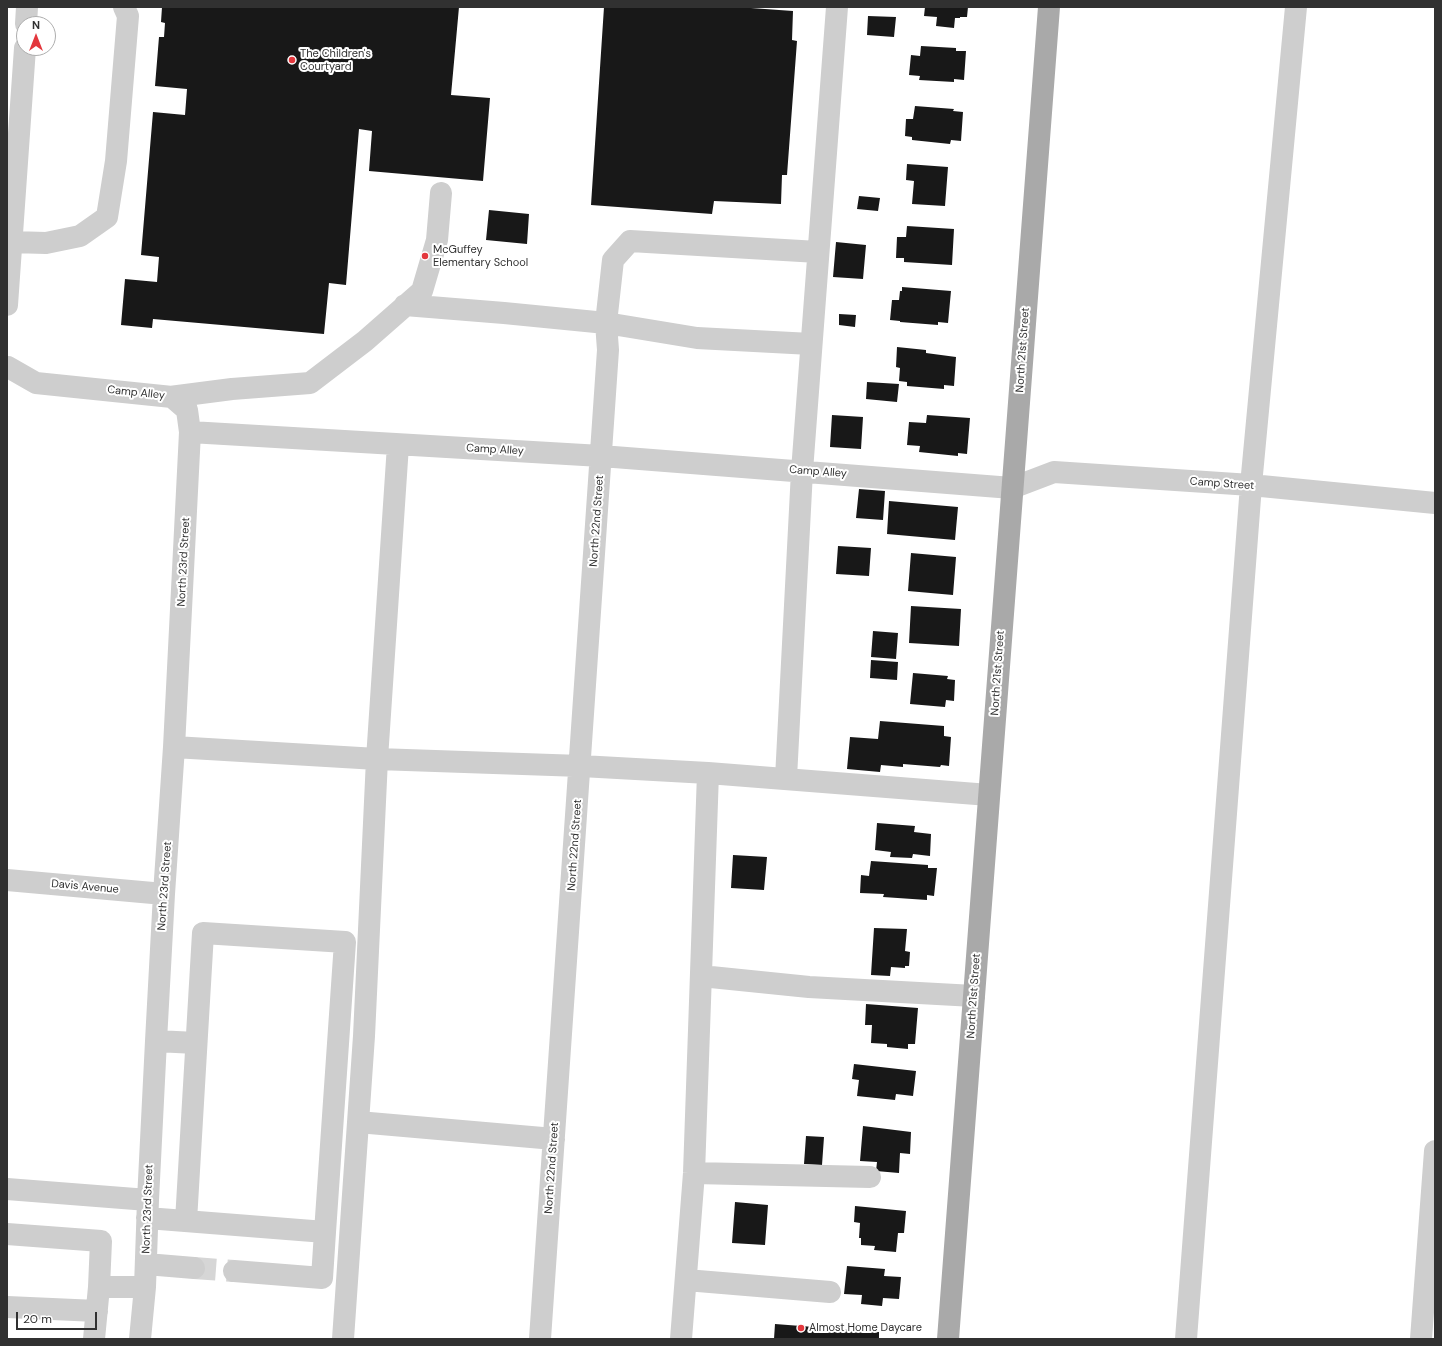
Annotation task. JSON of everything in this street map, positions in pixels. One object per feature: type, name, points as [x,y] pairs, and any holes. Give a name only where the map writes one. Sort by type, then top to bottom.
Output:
[{"type":"main road","name":"North 21st Street","points":[[948,1339],[1049,7]]},
{"type":"street","points":[[11,242],[46,243],[80,236],[107,217],[116,161],[128,16],[124,7]]},
{"type":"street","points":[[786,778],[802,471],[836,7]]},
{"type":"street","points":[[1186,1339],[1251,486],[1296,7]]},
{"type":"street","points":[[7,305],[11,242],[13,135],[24,56]]},
{"type":"street","points":[[170,397],[232,389],[310,383],[365,341],[422,291],[437,240],[441,193]]},
{"type":"street","name":"North 22nd Street","points":[[540,1339],[581,766],[608,350],[606,323],[613,260],[630,240],[818,252]]},
{"type":"street","points":[[406,305],[504,312],[606,323],[697,338],[811,344]]},
{"type":"street","name":"Camp Alley","points":[[7,365],[36,383],[172,397],[187,410],[190,432],[601,456],[1012,488]]},
{"type":"street","name":"North 23rd Street","points":[[140,1339],[145,1287],[156,1041],[174,747],[190,432]]},
{"type":"street","points":[[343,1339],[364,1036],[377,759],[398,445]]},
{"type":"street","name":"Camp Street","points":[[1012,488],[1054,472],[1251,486],[1435,503]]},
{"type":"street","points":[[174,747],[377,759],[581,766],[708,773],[989,795]]},
{"type":"street","points":[[681,1339],[694,1173],[708,773]]},
{"type":"street","name":"Davis Avenue","points":[[7,880],[164,894]]},
{"type":"street","points":[[186,1221],[203,933],[345,942],[322,1278],[234,1271]]},
{"type":"street","points":[[701,976],[809,988],[974,996]]},
{"type":"street","points":[[156,1041],[196,1043]]},
{"type":"street","points":[[358,1122],[554,1139]]},
{"type":"street","points":[[1421,1339],[1435,1151]]},
{"type":"street","points":[[694,1173],[870,1177]]},
{"type":"street","points":[[7,1189],[148,1209],[186,1221],[325,1232]]},
{"type":"street","points":[[7,1234],[102,1241],[94,1339]]},
{"type":"street","points":[[146,1264],[194,1268]]},
{"type":"street","points":[[686,1280],[830,1292]]},
{"type":"street","points":[[99,1286],[145,1287]]},
{"type":"street","points":[[7,1307],[97,1311]]},
{"type":"building","points":[[162,7],[459,7],[451,95],[490,98],[483,181],[369,171],[372,131],[359,129],[346,285],[329,283],[324,334],[153,319],[152,328],[121,325],[125,279],[157,282],[159,257],[141,255],[153,112],[185,115],[187,89],[155,86],[159,37],[164,37],[165,23],[161,22]]},
{"type":"building","points":[[604,7],[737,7],[793,11],[792,40],[797,41],[787,175],[782,175],[781,204],[714,201],[712,214],[591,205]]},
{"type":"building","points":[[925,7],[968,7],[967,17],[955,18],[954,28],[936,26],[937,17],[924,16]]},
{"type":"building","points":[[868,16],[896,17],[894,37],[867,35]]},
{"type":"building","points":[[921,46],[956,48],[956,51],[966,51],[964,80],[954,79],[954,82],[919,80],[920,76],[909,75],[911,55],[920,56]]},
{"type":"building","points":[[915,106],[954,109],[953,111],[963,112],[961,141],[951,140],[950,144],[912,140],[912,137],[905,136],[906,119],[913,119]]},
{"type":"building","points":[[907,164],[948,167],[945,206],[912,204],[914,181],[906,180]]},
{"type":"building","points":[[859,196],[880,198],[878,211],[857,209]]},
{"type":"building","points":[[489,210],[529,214],[527,244],[486,240]]},
{"type":"building","points":[[907,226],[954,229],[952,265],[904,262],[904,258],[896,258],[897,237],[906,237]]},
{"type":"building","points":[[836,242],[866,245],[863,279],[833,277]]},
{"type":"building","points":[[902,287],[951,291],[948,323],[938,322],[938,325],[890,320],[892,300],[899,300]]},
{"type":"building","points":[[839,314],[856,315],[855,327],[839,325]]},
{"type":"building","points":[[897,347],[926,350],[926,353],[956,357],[954,386],[944,385],[944,389],[907,386],[907,382],[899,381],[900,368],[896,367]]},
{"type":"building","points":[[867,382],[899,384],[897,402],[866,399]]},
{"type":"building","points":[[832,415],[863,417],[861,449],[830,447]]},
{"type":"building","points":[[927,415],[970,418],[967,454],[958,453],[958,456],[919,452],[920,446],[907,445],[909,422],[926,423]]},
{"type":"building","points":[[859,489],[885,491],[883,520],[856,518]]},
{"type":"building","points":[[889,501],[958,507],[955,540],[887,534]]},
{"type":"building","points":[[838,546],[871,548],[869,576],[836,574]]},
{"type":"building","points":[[911,553],[956,557],[953,595],[908,591]]},
{"type":"building","points":[[911,606],[961,609],[959,646],[909,643]]},
{"type":"building","points":[[873,631],[898,633],[896,659],[871,657]]},
{"type":"building","points":[[871,660],[898,662],[897,680],[870,678]]},
{"type":"building","points":[[913,673],[948,676],[947,679],[955,680],[954,701],[946,700],[945,707],[910,704]]},
{"type":"building","points":[[880,721],[944,726],[944,736],[951,737],[949,766],[941,765],[940,767],[903,764],[903,767],[881,765],[880,772],[847,769],[850,737],[878,739]]},
{"type":"building","points":[[877,823],[915,826],[914,832],[931,834],[930,856],[913,854],[912,858],[890,857],[891,852],[875,850]]},
{"type":"building","points":[[733,855],[767,857],[764,890],[731,888]]},
{"type":"building","points":[[871,861],[928,865],[928,868],[937,868],[934,896],[927,895],[927,900],[883,897],[884,894],[860,893],[861,875],[869,876]]},
{"type":"building","points":[[874,928],[907,929],[905,951],[910,952],[909,966],[905,966],[905,968],[891,967],[890,976],[871,975]]},
{"type":"building","points":[[866,1004],[918,1008],[915,1044],[908,1044],[908,1049],[887,1047],[887,1044],[871,1043],[872,1025],[865,1025]]},
{"type":"building","points":[[854,1064],[916,1071],[913,1096],[896,1094],[895,1100],[857,1096],[859,1080],[852,1079]]},
{"type":"building","points":[[863,1126],[911,1132],[910,1154],[900,1153],[899,1173],[876,1171],[877,1162],[860,1161]]},
{"type":"building","points":[[806,1136],[824,1137],[822,1165],[804,1164]]},
{"type":"building","points":[[735,1202],[768,1205],[765,1245],[732,1243]]},
{"type":"building","points":[[855,1206],[906,1211],[904,1233],[898,1233],[896,1252],[874,1250],[875,1246],[861,1245],[861,1238],[859,1238],[860,1223],[854,1222]]},
{"type":"building","points":[[847,1266],[885,1269],[884,1276],[901,1277],[899,1299],[883,1298],[882,1306],[861,1304],[862,1295],[844,1294]]},
{"type":"building","name":"Almost Home Daycare","points":[[775,1324],[879,1332],[879,1339],[774,1339]]},
{"type":"tunnel","points":[[194,1268],[234,1271]]},
{"type":"place","name":"The Children's Courtyard","points":[[292,60]]},
{"type":"place","name":"McGuffey Elementary School","points":[[425,256]]},
{"type":"place","name":"Almost Home Daycare","points":[[801,1328]]}]
